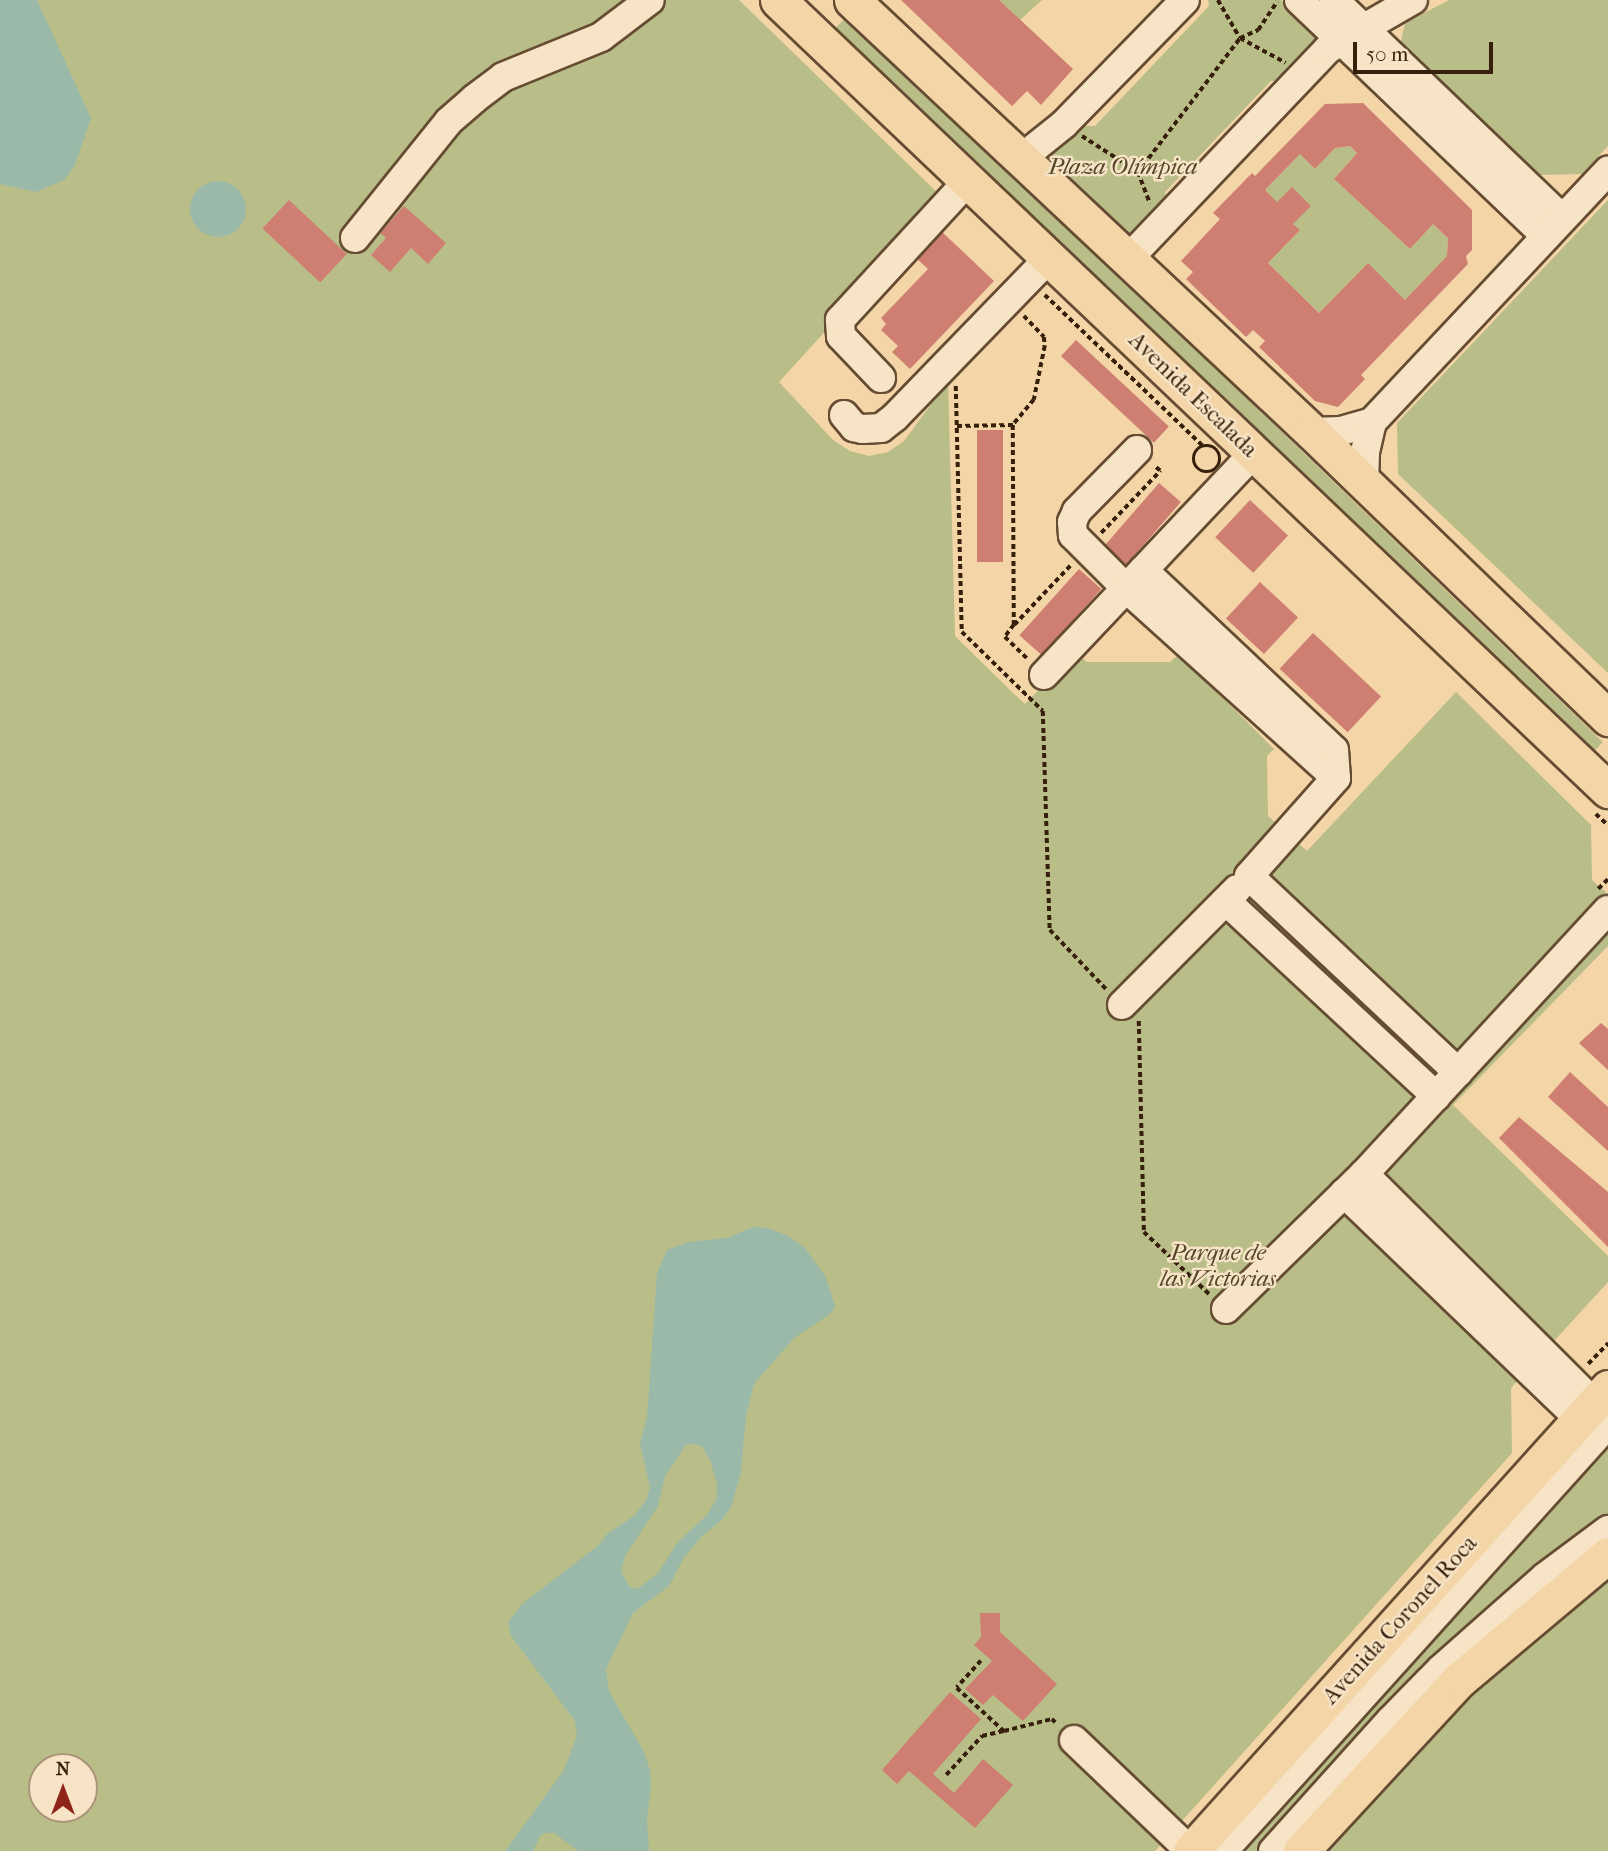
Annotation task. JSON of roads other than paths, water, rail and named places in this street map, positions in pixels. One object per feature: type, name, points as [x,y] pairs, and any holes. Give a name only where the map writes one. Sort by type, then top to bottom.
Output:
[{"type":"main road","points":[[785,7],[821,18],[837,13],[842,0]]},
{"type":"main road","points":[[852,0],[1129,258],[1608,718]]},
{"type":"main road","name":"Avenida Escalada","points":[[785,7],[968,181],[1040,283],[1254,453],[1608,790]]},
{"type":"main road","name":"Avenida Coronel Roca","points":[[1191,1851],[1595,1400]]},
{"type":"main road","points":[[1301,1851],[1460,1680],[1608,1556]]},
{"type":"street","points":[[355,238],[449,121],[474,99],[503,77],[601,37],[650,0]]},
{"type":"street","points":[[1023,158],[1064,124],[1185,0]]},
{"type":"street","points":[[1298,0],[1351,34],[1554,227]]},
{"type":"street","points":[[1334,0],[1351,34]]},
{"type":"street","points":[[1129,258],[1304,73],[1351,34],[1413,0]]},
{"type":"street","points":[[1312,432],[1341,431],[1371,422],[1608,172]]},
{"type":"street","points":[[881,378],[841,335],[840,320],[968,181]]},
{"type":"street","points":[[844,415],[854,427],[881,428],[1040,283]]},
{"type":"street","points":[[1364,482],[1365,452],[1371,422]]},
{"type":"street","points":[[1130,997],[1226,901],[1336,778],[1334,750],[1135,579],[1087,548],[1073,535],[1072,522],[1077,511],[1137,450]]},
{"type":"street","points":[[1044,675],[1254,453]]},
{"type":"street","points":[[1249,876],[1458,1072]]},
{"type":"street","points":[[1226,901],[1436,1096]]},
{"type":"street","points":[[1226,1310],[1364,1174],[1608,910]]},
{"type":"street","points":[[1364,1174],[1595,1400]]},
{"type":"street","points":[[1344,1193],[1595,1400]]},
{"type":"street","points":[[1223,1851],[1595,1400]]},
{"type":"street","points":[[1273,1851],[1391,1720],[1441,1669],[1545,1577],[1608,1530]]},
{"type":"street","points":[[1074,1740],[1191,1851]]},
{"type":"park label","name":"Plaza Olímpica","points":[[1123,167]]},
{"type":"park label","name":"Parque de las Victorias","points":[[1218,1266]]}]
